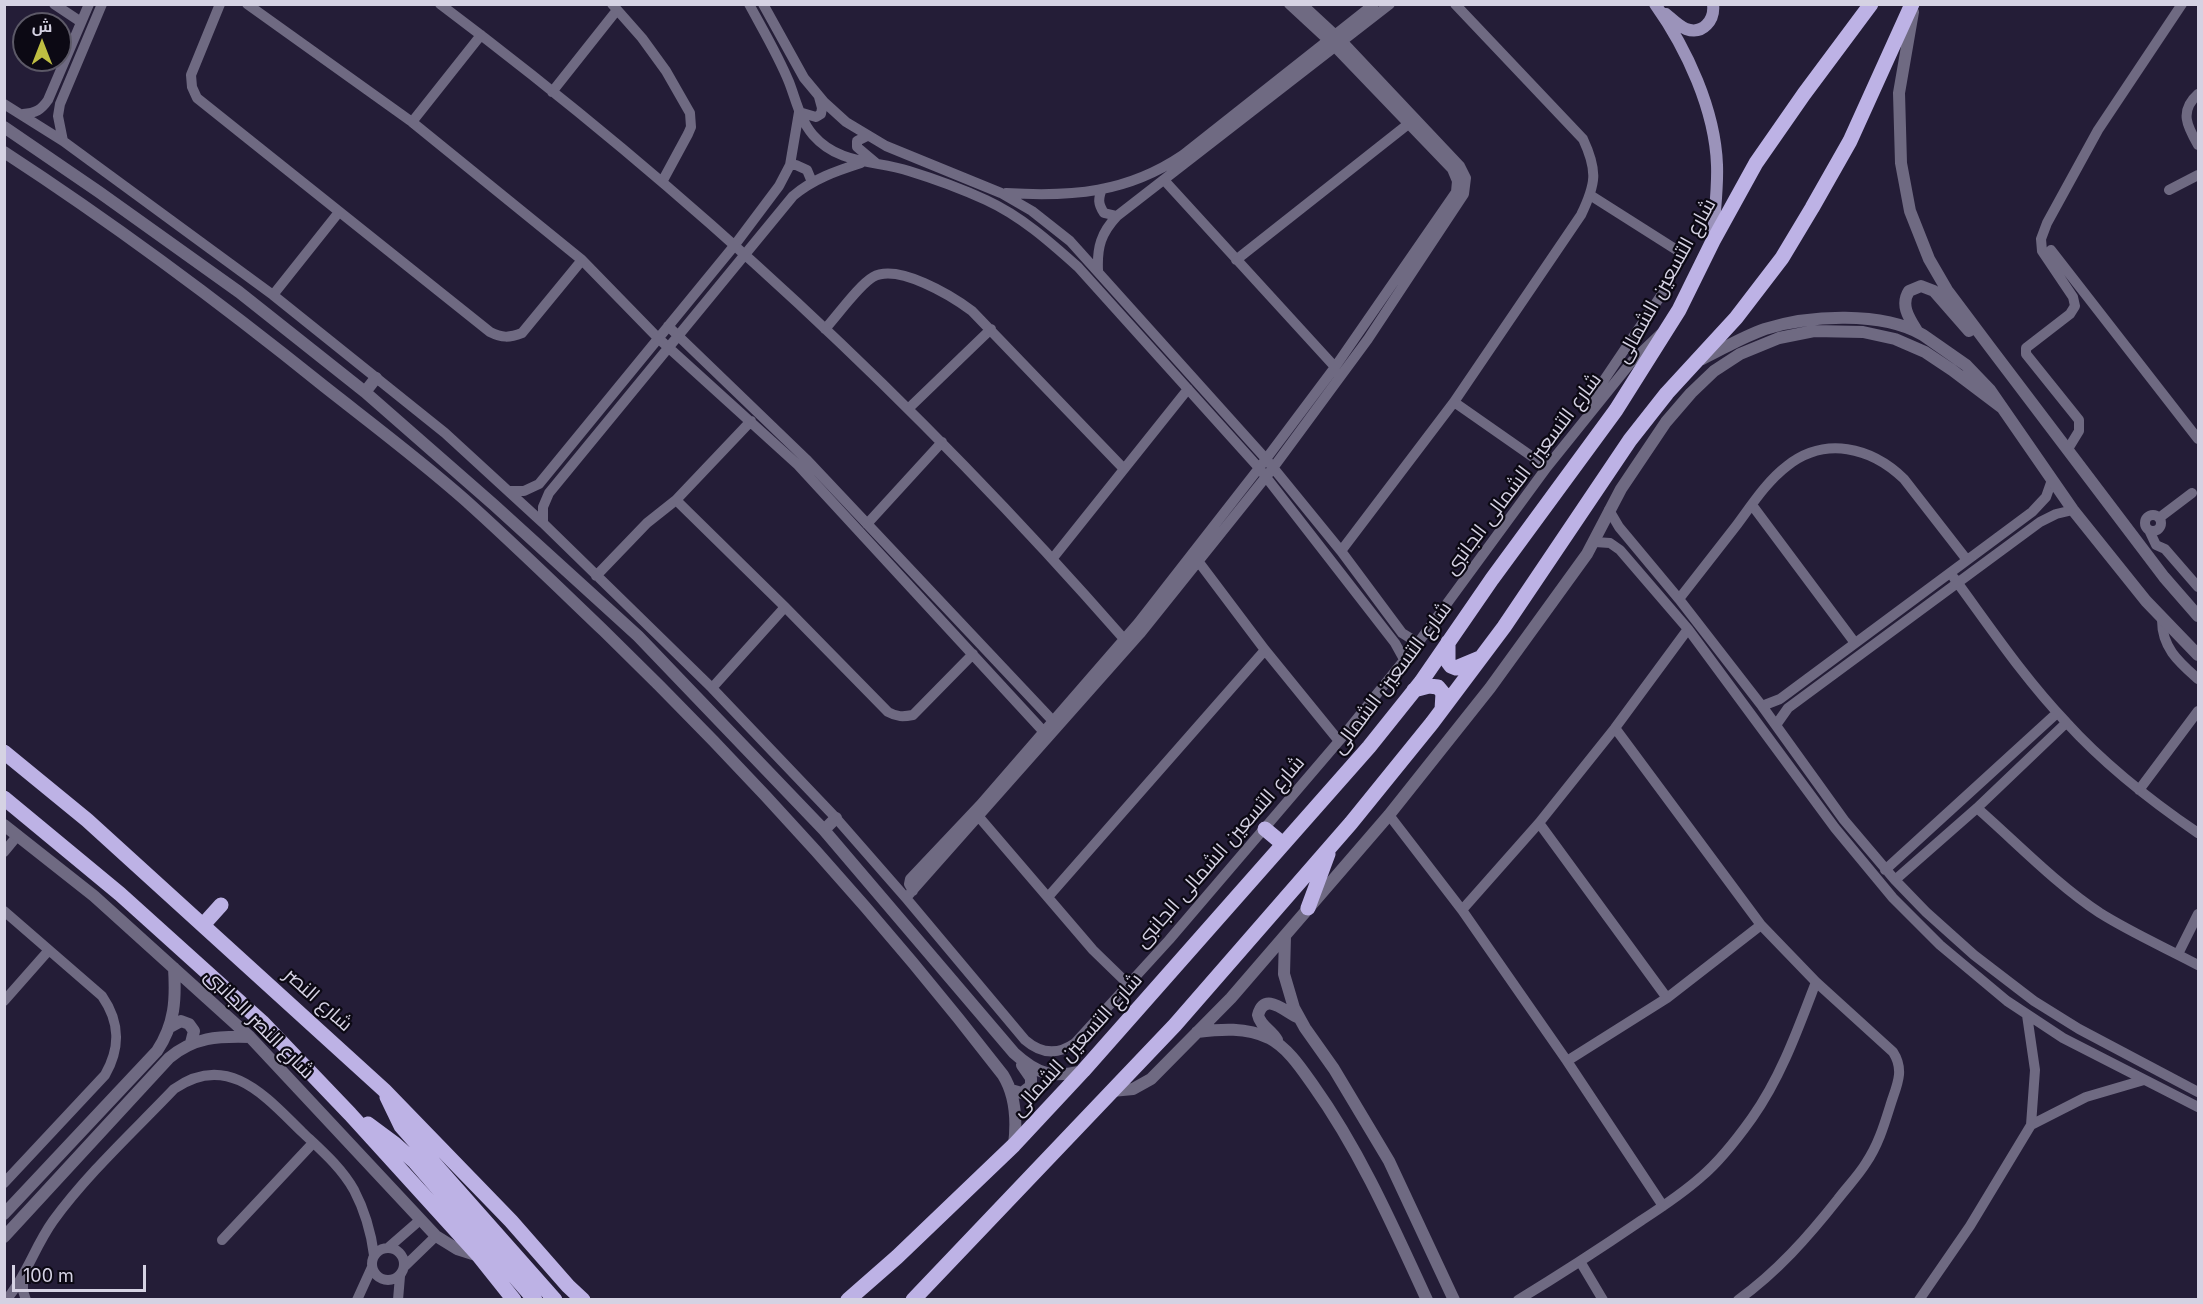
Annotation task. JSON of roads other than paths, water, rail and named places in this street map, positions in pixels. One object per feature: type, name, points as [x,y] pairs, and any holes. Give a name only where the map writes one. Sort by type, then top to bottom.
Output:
[{"type":"main road","points":[[1656,5],[1682,27],[1691,30],[1701,29],[1708,23],[1713,15],[1713,4]]},
{"type":"main road","name":"شارع التسعين الشمالى","points":[[848,1299],[897,1257],[1014,1145],[1083,1071],[1368,747],[1414,690],[1492,579],[1602,430],[1668,327],[1741,190],[1769,144],[1871,4]]},
{"type":"main road","points":[[913,1299],[1175,1025],[1331,846],[1442,710],[1553,556],[1630,440],[1667,393],[1751,300],[1798,233],[1850,141],[1913,4]]},
{"type":"main road","points":[[1656,5],[1676,37],[1698,83],[1714,141],[1717,165],[1713,241]]},
{"type":"main road","points":[[1448,642],[1448,662],[1453,668],[1482,657]]},
{"type":"main road","points":[[1414,690],[1430,686],[1438,687],[1443,693],[1442,710]]},
{"type":"main road","name":"شارع النصر","points":[[4,752],[87,820],[384,1090],[511,1221],[568,1286],[583,1299]]},
{"type":"main road","points":[[4,798],[120,894],[262,1022],[350,1114],[479,1256],[514,1299]]},
{"type":"main road","points":[[1265,829],[1283,844]]},
{"type":"main road","points":[[1308,908],[1331,846]]},
{"type":"main road","points":[[204,926],[221,905]]},
{"type":"main road","points":[[384,1090],[393,1112],[406,1132],[555,1299]]},
{"type":"main road","points":[[350,1114],[395,1144],[415,1162],[535,1299]]},
{"type":"street","points":[[54,4],[81,22]]},
{"type":"street","points":[[23,114],[34,113],[48,100],[89,4]]},
{"type":"street","points":[[63,141],[58,116],[60,104],[102,4]]},
{"type":"street","points":[[220,4],[191,75],[194,92],[206,106],[490,332],[500,337],[511,338],[522,333],[582,260]]},
{"type":"street","points":[[247,4],[412,122],[582,260],[658,338],[798,465],[1044,732]]},
{"type":"street","points":[[440,4],[662,182],[825,329],[942,442],[1053,558],[1124,639]]},
{"type":"street","points":[[749,4],[784,71],[799,112],[806,125],[824,146],[842,156],[908,170],[985,199],[1024,222],[1078,267],[1188,389],[1266,468],[1395,643],[1405,661]]},
{"type":"street","points":[[763,4],[804,78],[819,97],[846,122],[886,146],[1001,193],[1032,211],[1070,241],[1098,270],[1266,468],[1341,551],[1402,633],[1418,643]]},
{"type":"street","points":[[772,4],[774,26]]},
{"type":"street","points":[[910,894],[979,817],[1092,683],[1124,639],[1266,468],[1368,339],[1462,199],[1466,189],[1466,178],[1460,166],[1336,42],[1289,4]]},
{"type":"street","points":[[910,894],[910,879],[980,805],[1053,721],[1140,634],[1198,561],[1266,468],[1454,196],[1457,189],[1456,177],[1452,170],[1407,125],[1302,4]]},
{"type":"street","points":[[1098,270],[1097,251],[1101,239],[1117,216],[1189,162],[1336,42],[1374,4]]},
{"type":"street","points":[[1001,193],[1052,194],[1101,189],[1140,179],[1165,167],[1390,4]]},
{"type":"street","points":[[1341,551],[1454,402],[1581,214],[1590,195],[1594,178],[1592,158],[1583,140],[1455,4]]},
{"type":"street","points":[[1913,4],[1899,93],[1901,163],[1906,195],[1921,242],[1937,275],[1989,346],[2171,585],[2199,616]]},
{"type":"street","points":[[2068,449],[2079,431],[2079,420],[2025,351],[2070,314],[2075,306],[2073,297],[2042,251],[2041,239],[2046,223],[2098,130],[2182,4]]},
{"type":"street","points":[[552,92],[614,7],[642,38],[666,71],[690,113],[688,134],[662,182]]},
{"type":"street","points":[[412,122],[481,35]]},
{"type":"street","points":[[2199,94],[2191,100],[2186,117],[2188,126],[2199,145]]},
{"type":"street","points":[[799,112],[813,117],[819,116],[822,111],[819,97]]},
{"type":"street","points":[[4,104],[63,141],[273,295],[445,433],[543,523],[712,688],[910,894]]},
{"type":"street","points":[[508,490],[524,491],[539,484],[734,246],[779,186],[790,165],[799,112]]},
{"type":"street","points":[[1236,260],[1407,125]]},
{"type":"street","points":[[4,127],[239,292],[365,392],[494,504],[638,636],[824,830],[1014,1053],[1032,1082],[1026,1091],[1011,1090]]},
{"type":"street","points":[[867,136],[857,141],[857,147],[877,164]]},
{"type":"street","points":[[4,152],[108,222],[262,337],[460,496],[682,708],[761,790],[881,924],[997,1067],[1011,1090],[1016,1125],[1014,1145]]},
{"type":"street","points":[[543,523],[543,507],[549,493],[793,196],[812,182],[863,162]]},
{"type":"street","points":[[790,165],[807,170],[812,182]]},
{"type":"street","points":[[2169,190],[2199,174]]},
{"type":"street","points":[[1164,180],[1335,367]]},
{"type":"street","points":[[1101,189],[1098,198],[1104,213],[1117,216]]},
{"type":"street","points":[[88,208],[95,204],[99,192]]},
{"type":"street","points":[[1590,195],[1683,254],[1664,291],[1602,383],[1590,414]]},
{"type":"street","points":[[108,222],[111,210],[118,206]]},
{"type":"street","points":[[273,295],[339,212]]},
{"type":"street","points":[[2051,250],[2199,439]]},
{"type":"street","points":[[825,329],[872,277],[881,274],[909,278],[943,291],[972,311],[991,329],[1124,469]]},
{"type":"street","points":[[1917,331],[1906,312],[1905,298],[1912,289],[1926,286],[1934,291],[1971,333],[1989,346]]},
{"type":"street","points":[[1695,362],[1765,329],[1802,320],[1859,318],[1917,331],[1966,365],[1990,390],[2073,510],[2162,620],[2199,656]]},
{"type":"street","points":[[668,326],[806,459],[1053,721]]},
{"type":"street","name":"شارع التسعين الشمالى الجانبى","points":[[910,894],[1024,1041],[1032,1047],[1049,1052],[1068,1048],[1075,1043],[1169,940],[1339,741],[1405,661],[1547,467],[1633,360],[1668,327]]},
{"type":"street","points":[[908,409],[991,329]]},
{"type":"street","points":[[1112,1091],[1123,1091],[1142,1085],[1151,1079],[1231,998],[1389,815],[1490,688],[1595,542],[1609,510],[1643,454],[1691,393],[1727,362],[1754,347],[1798,333],[1830,330],[1863,332],[1895,339],[1939,360],[2001,407]]},
{"type":"street","points":[[365,392],[376,378]]},
{"type":"street","points":[[1053,558],[1188,389]]},
{"type":"street","points":[[1454,402],[1547,467]]},
{"type":"street","points":[[596,576],[647,523],[676,500],[751,421]]},
{"type":"street","points":[[867,524],[942,442]]},
{"type":"street","points":[[1679,599],[1772,480],[1796,460],[1820,450],[1839,448],[1858,451],[1876,457],[1892,467],[1904,479],[1967,560]]},
{"type":"street","points":[[1762,706],[1780,699],[2041,505],[2052,480]]},
{"type":"street","points":[[2135,537],[2153,526],[2192,493]]},
{"type":"street","points":[[676,500],[786,607],[888,712],[896,716],[913,715],[973,654]]},
{"type":"street","points":[[1752,505],[1855,643]]},
{"type":"street","points":[[1595,542],[1610,543],[1620,549],[1688,629],[1834,828],[1893,898],[1964,967],[2027,1015],[2063,1038],[2194,1105],[2198,1091],[2079,1029],[2034,1001],[1974,955],[1885,870],[1844,820],[1776,724],[1679,599],[1619,527],[1609,510]]},
{"type":"street","points":[[1776,724],[1788,708],[2040,522],[2056,514],[2073,510]]},
{"type":"street","points":[[2153,526],[2156,545],[2165,549],[2199,587]]},
{"type":"street","points":[[1198,561],[1265,650],[1339,741]]},
{"type":"street","points":[[1951,573],[2011,657],[2066,723],[2139,790],[2199,833]]},
{"type":"street","points":[[712,688],[786,607]]},
{"type":"street","points":[[602,630],[610,627],[615,615]]},
{"type":"street","points":[[2162,620],[2163,634],[2172,653],[2199,679]]},
{"type":"street","points":[[1462,910],[1539,822],[1615,728],[1688,629]]},
{"type":"street","points":[[623,650],[623,645],[628,638],[638,636]]},
{"type":"street","points":[[1048,897],[1265,650]]},
{"type":"street","points":[[2139,790],[2199,711]]},
{"type":"street","points":[[1885,870],[2057,713]]},
{"type":"street","points":[[1895,880],[1977,808],[2066,723]]},
{"type":"street","points":[[1615,728],[1761,925],[1816,982],[1893,1052],[1899,1064],[1899,1079],[1880,1137],[1866,1163],[1801,1244],[1757,1286],[1738,1299]]},
{"type":"street","points":[[1977,808],[2069,890],[2098,911],[2135,934],[2199,965]]},
{"type":"street","points":[[1389,815],[1462,910],[1567,1061],[1663,1206]]},
{"type":"street","points":[[979,817],[1093,950],[1128,984]]},
{"type":"street","points":[[824,830],[836,818]]},
{"type":"street","points":[[1539,822],[1667,998]]},
{"type":"street","name":"شارع النصر الجانبى","points":[[4,825],[94,896],[250,1037],[436,1236],[457,1249],[479,1256]]},
{"type":"street","points":[[4,852],[18,835]]},
{"type":"street","points":[[4,911],[102,996],[110,1008],[117,1035],[112,1063],[105,1075],[4,1183]]},
{"type":"street","points":[[2178,954],[2199,914]]},
{"type":"street","points":[[1567,1061],[1667,998],[1761,925]]},
{"type":"street","points":[[1285,936],[1284,974],[1299,1018],[1334,1069],[1389,1161],[1454,1299]]},
{"type":"street","points":[[4,1001],[49,950]]},
{"type":"street","points":[[1964,967],[1974,955]]},
{"type":"street","points":[[4,1214],[157,1050],[170,1027],[176,1001],[174,968]]},
{"type":"street","points":[[1518,1299],[1581,1263],[1702,1177],[1752,1118],[1785,1060],[1816,982]]},
{"type":"street","points":[[1278,1044],[1271,1031],[1260,1022],[1258,1015],[1260,1008],[1272,1003],[1299,1018]]},
{"type":"street","points":[[1918,1299],[1970,1226],[2031,1125],[2035,1070],[2027,1015]]},
{"type":"street","points":[[170,1027],[181,1021],[189,1024],[194,1031],[191,1043]]},
{"type":"street","points":[[1197,1032],[1224,1029],[1244,1030],[1268,1038],[1278,1044],[1300,1067],[1350,1142],[1427,1299]]},
{"type":"street","points":[[4,1237],[169,1058],[191,1043],[217,1036],[250,1037]]},
{"type":"street","points":[[1014,1053],[1028,1066],[1038,1071],[1059,1075],[1083,1071]]},
{"type":"street","points":[[6,1299],[23,1276],[42,1238],[84,1183],[174,1089],[191,1079],[208,1075],[224,1076],[252,1086],[338,1168],[354,1191],[367,1222],[374,1255],[372,1267],[357,1299]]},
{"type":"street","points":[[2031,1125],[2085,1097],[2144,1080]]},
{"type":"street","points":[[222,1240],[313,1143]]},
{"type":"street","points":[[374,1255],[383,1248],[389,1247],[420,1220]]},
{"type":"street","points":[[372,1267],[380,1278],[394,1280],[436,1236]]},
{"type":"street","points":[[389,1247],[401,1254],[402,1271],[398,1299]]},
{"type":"street","points":[[1581,1263],[1603,1299]]},
{"type":"street","points":[[23,1276],[23,1291],[26,1299]]}]
